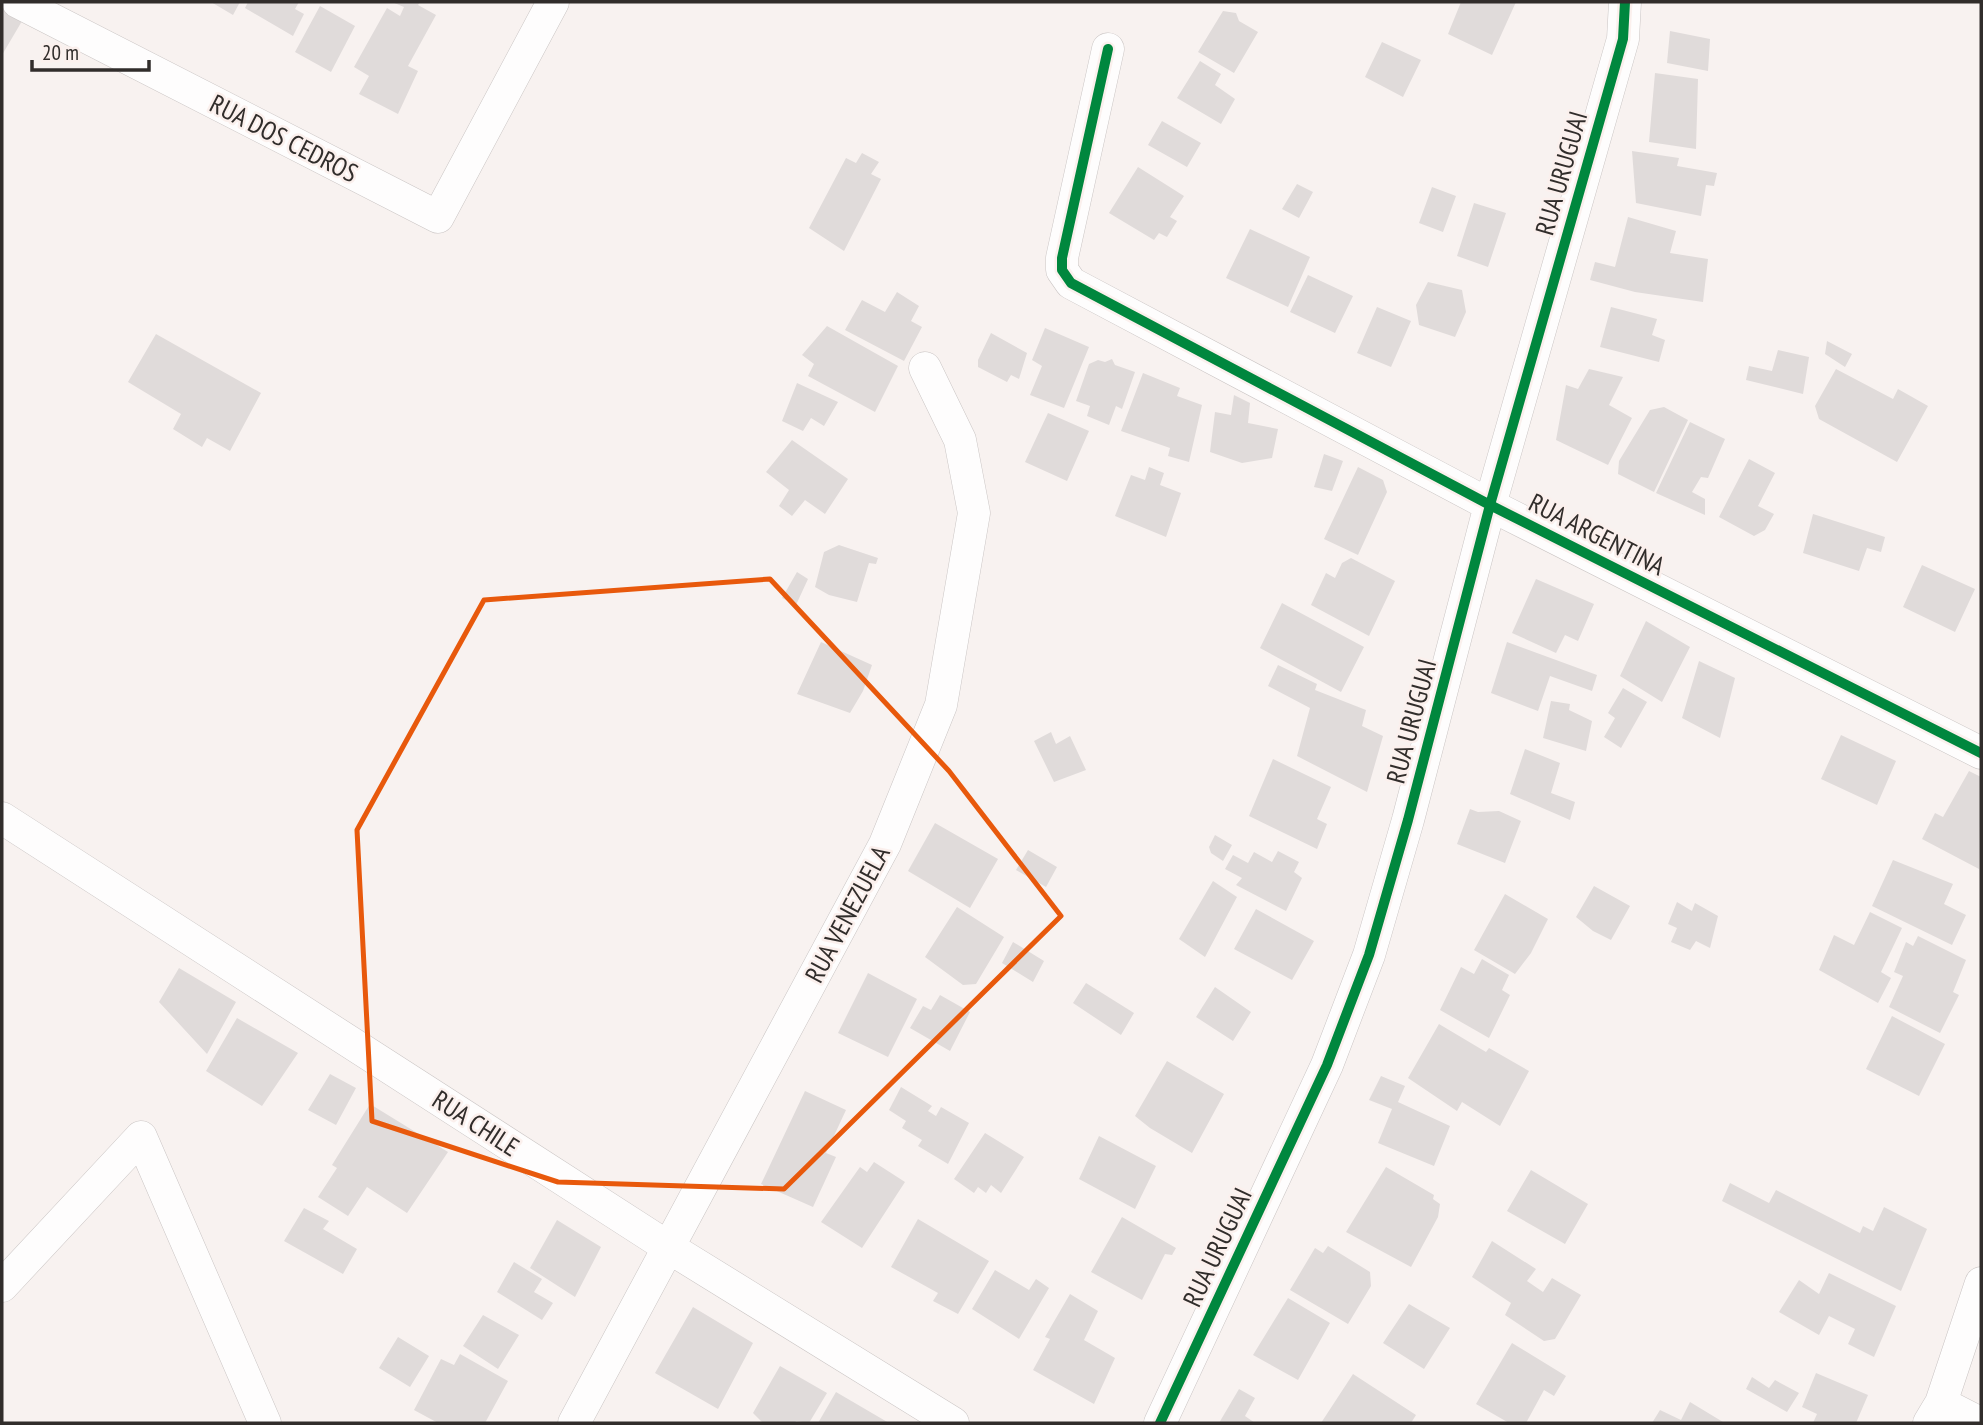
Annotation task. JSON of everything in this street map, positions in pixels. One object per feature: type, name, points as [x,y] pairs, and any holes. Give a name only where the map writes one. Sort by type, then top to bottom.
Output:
[{"type":"street","name":"RUA DOS CEDROS","points":[[18,2],[71,13],[438,217],[553,2]]},
{"type":"street","name":"RUA URUGUAI","points":[[1160,1423],[1327,1065],[1369,955],[1408,820],[1490,505],[1623,39],[1625,2]]},
{"type":"street","name":"RUA ARGENTINA","points":[[1108,49],[1062,258],[1062,270],[1071,283],[1490,505],[1981,753]]},
{"type":"street","name":"RUA VENEZUELA","points":[[574,1423],[885,844],[941,705],[974,513],[960,440],[926,368]]},
{"type":"street","name":"RUA CHILE","points":[[2,818],[668,1247],[953,1423]]},
{"type":"street","points":[[2,1286],[141,1137],[265,1423]]},
{"type":"street","points":[[1980,1423],[1935,1413],[1981,1283]]},
{"type":"highlighted area","points":[[770,579],[949,771],[1061,916],[784,1189],[558,1182],[372,1121],[357,830],[484,600]]},
{"type":"building","points":[[211,2],[240,2],[233,15]]},
{"type":"building","points":[[248,2],[299,2],[295,9],[304,14],[293,36],[245,8]]},
{"type":"building","points":[[392,2],[420,2],[418,5],[436,15],[408,66],[418,71],[398,114],[359,94],[369,76],[354,67],[387,8],[400,16],[404,7]]},
{"type":"building","points":[[1461,2],[1516,2],[1492,55],[1448,34]]},
{"type":"building","points":[[2,4],[25,16],[2,55]]},
{"type":"building","points":[[320,6],[355,26],[331,72],[295,52]]},
{"type":"building","points":[[1223,11],[1236,13],[1239,21],[1258,32],[1234,73],[1198,52]]},
{"type":"building","points":[[1670,31],[1710,39],[1708,71],[1667,63]]},
{"type":"building","points":[[1382,42],[1421,60],[1403,97],[1365,77]]},
{"type":"building","points":[[1200,61],[1221,74],[1215,85],[1235,99],[1221,124],[1177,98]]},
{"type":"building","points":[[1655,73],[1698,79],[1696,149],[1649,142]]},
{"type":"building","points":[[1162,121],[1201,143],[1187,167],[1148,145]]},
{"type":"building","points":[[1632,151],[1679,158],[1677,166],[1717,173],[1714,186],[1706,185],[1701,216],[1636,203]]},
{"type":"building","points":[[862,153],[879,162],[871,174],[881,179],[844,251],[809,228],[846,158],[856,163]]},
{"type":"building","points":[[1138,167],[1184,196],[1170,217],[1177,221],[1167,237],[1159,233],[1154,240],[1109,213]]},
{"type":"building","points":[[1297,184],[1313,192],[1299,218],[1282,209]]},
{"type":"building","points":[[1432,187],[1456,196],[1443,232],[1419,223]]},
{"type":"building","points":[[1474,203],[1506,213],[1488,267],[1457,256]]},
{"type":"building","points":[[1628,217],[1676,231],[1670,253],[1708,259],[1703,302],[1635,292],[1590,280],[1595,262],[1615,267]]},
{"type":"building","points":[[1250,229],[1310,257],[1288,307],[1226,278]]},
{"type":"building","points":[[1308,275],[1353,296],[1335,333],[1290,312]]},
{"type":"building","points":[[1428,282],[1462,290],[1466,312],[1455,337],[1419,325],[1416,305]]},
{"type":"building","points":[[897,292],[919,306],[911,321],[922,327],[904,361],[845,330],[862,300],[885,312]]},
{"type":"building","points":[[1377,307],[1411,321],[1391,367],[1357,353]]},
{"type":"building","points":[[1611,307],[1657,319],[1652,335],[1665,340],[1659,362],[1600,347]]},
{"type":"building","points":[[827,326],[898,366],[875,412],[808,376],[814,364],[802,355]]},
{"type":"building","points":[[1045,328],[1089,347],[1064,408],[1030,395],[1042,366],[1032,360]]},
{"type":"building","points":[[991,333],[1027,353],[1019,379],[1011,375],[1007,382],[978,367],[978,360]]},
{"type":"building","points":[[156,334],[261,393],[230,451],[207,438],[202,447],[173,429],[181,414],[128,382]]},
{"type":"building","points":[[1827,341],[1852,354],[1845,367],[1825,354]]},
{"type":"building","points":[[1778,350],[1809,357],[1803,394],[1746,380],[1749,366],[1772,371]]},
{"type":"building","points":[[1112,359],[1115,365],[1135,372],[1122,409],[1116,406],[1109,425],[1087,416],[1090,406],[1076,401],[1089,364]]},
{"type":"building","points":[[1589,369],[1623,377],[1609,405],[1632,418],[1608,465],[1556,440],[1566,385],[1578,389]]},
{"type":"building","points":[[1836,369],[1893,399],[1898,389],[1928,406],[1897,462],[1819,419],[1815,406]]},
{"type":"building","points":[[1143,373],[1180,388],[1177,396],[1202,405],[1189,462],[1168,456],[1170,448],[1121,431]]},
{"type":"building","points":[[797,383],[838,402],[824,426],[811,418],[803,431],[782,421]]},
{"type":"building","points":[[1234,395],[1250,403],[1248,423],[1278,429],[1272,458],[1242,463],[1210,452],[1215,412],[1231,415]]},
{"type":"building","points":[[1664,407],[1688,420],[1654,492],[1618,474],[1619,461],[1650,410]]},
{"type":"building","points":[[1048,413],[1089,431],[1067,481],[1025,462]]},
{"type":"building","points":[[1690,422],[1725,439],[1708,478],[1701,477],[1692,492],[1705,499],[1705,515],[1656,493]]},
{"type":"building","points":[[792,440],[848,479],[825,514],[805,500],[792,516],[779,506],[789,490],[766,472]]},
{"type":"building","points":[[1324,454],[1343,461],[1332,491],[1314,487]]},
{"type":"building","points":[[1749,459],[1775,473],[1758,506],[1774,514],[1765,530],[1754,536],[1719,517]]},
{"type":"building","points":[[1149,467],[1164,473],[1160,485],[1181,493],[1166,537],[1115,516],[1131,475],[1145,480]]},
{"type":"building","points":[[1358,467],[1383,480],[1387,492],[1358,555],[1324,539]]},
{"type":"building","points":[[1813,514],[1885,537],[1881,552],[1867,548],[1859,571],[1803,553]]},
{"type":"building","points":[[839,545],[878,558],[876,564],[869,563],[857,602],[829,595],[815,587],[824,552]]},
{"type":"building","points":[[1351,558],[1395,581],[1369,636],[1311,605],[1326,573],[1335,578],[1342,563]]},
{"type":"building","points":[[1922,565],[1975,589],[1955,632],[1903,607]]},
{"type":"building","points":[[797,572],[808,579],[796,605],[782,598]]},
{"type":"building","points":[[1536,579],[1594,604],[1578,641],[1565,635],[1556,653],[1512,633]]},
{"type":"building","points":[[1282,603],[1364,647],[1341,692],[1260,648]]},
{"type":"building","points":[[1646,621],[1690,647],[1662,702],[1620,676]]},
{"type":"building","points":[[821,642],[872,665],[863,691],[850,713],[797,694]]},
{"type":"building","points":[[1507,642],[1597,675],[1592,691],[1550,676],[1538,711],[1491,693]]},
{"type":"building","points":[[1699,661],[1735,678],[1720,738],[1682,718]]},
{"type":"building","points":[[1278,665],[1317,684],[1315,690],[1366,710],[1362,726],[1383,736],[1367,792],[1297,756],[1310,708],[1268,686]]},
{"type":"building","points":[[1623,688],[1647,702],[1621,748],[1604,737],[1615,718],[1608,713]]},
{"type":"building","points":[[1551,701],[1570,704],[1569,710],[1592,721],[1586,751],[1543,738]]},
{"type":"building","points":[[1051,732],[1056,744],[1070,736],[1086,770],[1054,782],[1034,741]]},
{"type":"building","points":[[1841,735],[1896,761],[1877,805],[1821,779]]},
{"type":"building","points":[[1525,749],[1560,763],[1551,793],[1575,802],[1570,820],[1510,794]]},
{"type":"building","points":[[1273,759],[1331,787],[1317,819],[1327,824],[1317,849],[1249,816]]},
{"type":"building","points":[[1969,771],[1981,777],[1979,869],[1922,839],[1935,813],[1943,817]]},
{"type":"building","points":[[1470,809],[1478,812],[1499,811],[1521,821],[1505,863],[1457,844]]},
{"type":"building","points":[[935,823],[998,859],[970,908],[908,871]]},
{"type":"building","points":[[1215,835],[1232,845],[1223,861],[1211,853],[1209,847]]},
{"type":"building","points":[[1028,850],[1057,867],[1046,887],[1016,870]]},
{"type":"building","points":[[1278,851],[1299,862],[1294,872],[1302,878],[1286,911],[1236,885],[1242,878],[1225,869],[1233,855],[1248,863],[1254,852],[1272,862]]},
{"type":"building","points":[[1893,860],[1953,884],[1944,904],[1966,915],[1952,945],[1872,906]]},
{"type":"building","points":[[1213,881],[1237,897],[1205,957],[1179,939]]},
{"type":"building","points":[[1594,886],[1630,906],[1611,940],[1593,931],[1576,917]]},
{"type":"building","points":[[1505,894],[1548,919],[1531,953],[1515,974],[1474,950]]},
{"type":"building","points":[[1677,902],[1692,911],[1695,903],[1718,916],[1710,948],[1696,941],[1690,950],[1671,942],[1677,928],[1668,924]]},
{"type":"building","points":[[957,907],[1004,937],[976,984],[963,985],[925,957]]},
{"type":"building","points":[[1256,909],[1314,941],[1292,980],[1234,949]]},
{"type":"building","points":[[1870,912],[1902,928],[1881,972],[1891,978],[1878,1003],[1819,970],[1834,935],[1854,945]]},
{"type":"building","points":[[1918,936],[1966,960],[1953,992],[1959,995],[1940,1033],[1889,1007],[1903,976],[1894,972],[1906,942],[1913,946]]},
{"type":"building","points":[[1013,942],[1044,961],[1033,982],[1002,963]]},
{"type":"building","points":[[1482,959],[1509,975],[1502,990],[1510,995],[1489,1038],[1440,1010],[1461,967],[1474,974]]},
{"type":"building","points":[[179,968],[236,1002],[207,1054],[159,1002]]},
{"type":"building","points":[[868,973],[917,999],[888,1057],[838,1033]]},
{"type":"building","points":[[1086,983],[1134,1013],[1121,1035],[1073,1003]]},
{"type":"building","points":[[1215,987],[1251,1012],[1233,1041],[1196,1017]]},
{"type":"building","points":[[940,995],[970,1012],[950,1051],[910,1028],[923,1006],[931,1010]]},
{"type":"building","points":[[1892,1016],[1945,1044],[1919,1096],[1866,1069]]},
{"type":"building","points":[[237,1018],[298,1053],[262,1106],[206,1071]]},
{"type":"building","points":[[1439,1024],[1486,1052],[1489,1048],[1529,1071],[1500,1126],[1462,1102],[1457,1111],[1408,1078]]},
{"type":"building","points":[[1167,1061],[1224,1094],[1192,1153],[1135,1116]]},
{"type":"building","points":[[330,1074],[356,1088],[336,1125],[308,1110]]},
{"type":"building","points":[[1381,1076],[1405,1086],[1398,1102],[1450,1126],[1434,1166],[1378,1143],[1392,1109],[1369,1100]]},
{"type":"building","points":[[901,1087],[932,1106],[928,1111],[936,1116],[941,1107],[969,1123],[948,1164],[918,1146],[922,1140],[902,1128],[906,1121],[889,1110]]},
{"type":"building","points":[[805,1091],[846,1110],[826,1153],[836,1157],[813,1207],[761,1184]]},
{"type":"building","points":[[370,1104],[448,1152],[407,1213],[367,1187],[348,1216],[318,1197],[337,1168],[332,1165]]},
{"type":"building","points":[[985,1133],[1024,1157],[1001,1193],[991,1185],[986,1193],[978,1187],[974,1193],[954,1179]]},
{"type":"building","points":[[1099,1136],[1156,1166],[1135,1209],[1079,1179]]},
{"type":"building","points":[[874,1162],[905,1182],[862,1248],[821,1222],[860,1167],[867,1172]]},
{"type":"building","points":[[1386,1167],[1434,1195],[1433,1199],[1440,1204],[1438,1217],[1411,1267],[1346,1232]]},
{"type":"building","points":[[1531,1170],[1588,1204],[1565,1244],[1507,1211]]},
{"type":"building","points":[[1730,1183],[1769,1203],[1776,1190],[1860,1233],[1863,1226],[1873,1231],[1884,1207],[1927,1229],[1901,1291],[1722,1201]]},
{"type":"building","points":[[304,1208],[329,1221],[323,1229],[357,1249],[343,1274],[284,1241]]},
{"type":"building","points":[[1122,1217],[1176,1248],[1172,1255],[1165,1254],[1142,1300],[1091,1272]]},
{"type":"building","points":[[918,1219],[989,1261],[958,1314],[933,1301],[938,1293],[891,1267]]},
{"type":"building","points":[[557,1220],[601,1247],[575,1297],[530,1268]]},
{"type":"building","points":[[1492,1241],[1536,1269],[1527,1281],[1543,1292],[1552,1278],[1581,1295],[1555,1339],[1544,1341],[1505,1315],[1511,1303],[1472,1277]]},
{"type":"building","points":[[1328,1246],[1370,1272],[1371,1286],[1348,1324],[1290,1290],[1315,1248],[1323,1253]]},
{"type":"building","points":[[514,1262],[542,1279],[534,1292],[553,1303],[542,1320],[497,1292]]},
{"type":"building","points":[[995,1270],[1029,1290],[1036,1279],[1049,1288],[1019,1339],[972,1309]]},
{"type":"building","points":[[1829,1273],[1896,1306],[1874,1357],[1848,1344],[1855,1329],[1829,1316],[1819,1335],[1779,1312],[1799,1280],[1819,1294]]},
{"type":"building","points":[[1070,1294],[1098,1311],[1084,1340],[1115,1358],[1094,1404],[1033,1370],[1050,1339],[1045,1337]]},
{"type":"building","points":[[1288,1298],[1330,1323],[1298,1380],[1253,1355]]},
{"type":"building","points":[[1409,1304],[1450,1328],[1424,1369],[1383,1343]]},
{"type":"building","points":[[693,1307],[753,1343],[718,1409],[655,1373]]},
{"type":"building","points":[[483,1315],[519,1335],[498,1369],[463,1346]]},
{"type":"building","points":[[398,1337],[429,1356],[410,1387],[379,1368]]},
{"type":"building","points":[[1512,1343],[1566,1376],[1554,1396],[1544,1390],[1526,1423],[1509,1423],[1476,1404]]},
{"type":"building","points":[[460,1354],[508,1381],[485,1423],[438,1423],[414,1410],[441,1359],[454,1365]]},
{"type":"building","points":[[780,1366],[827,1393],[809,1423],[763,1423],[753,1413]]},
{"type":"building","points":[[1816,1373],[1868,1395],[1856,1423],[1813,1423],[1817,1414],[1802,1407]]},
{"type":"building","points":[[1353,1374],[1416,1415],[1411,1423],[1321,1423]]},
{"type":"building","points":[[1752,1377],[1769,1388],[1775,1380],[1799,1393],[1787,1412],[1746,1389]]},
{"type":"building","points":[[1239,1389],[1255,1398],[1245,1416],[1255,1423],[1219,1423]]},
{"type":"building","points":[[836,1392],[889,1423],[818,1423]]},
{"type":"building","points":[[1690,1402],[1723,1422],[1652,1423],[1660,1410],[1681,1420]]},
{"type":"cycle path","points":[[1160,1423],[1327,1065],[1369,955],[1408,820],[1490,505],[1623,39],[1625,2]]},
{"type":"cycle path","points":[[1108,49],[1062,258],[1062,270],[1071,283],[1490,505],[1981,753]]}]
